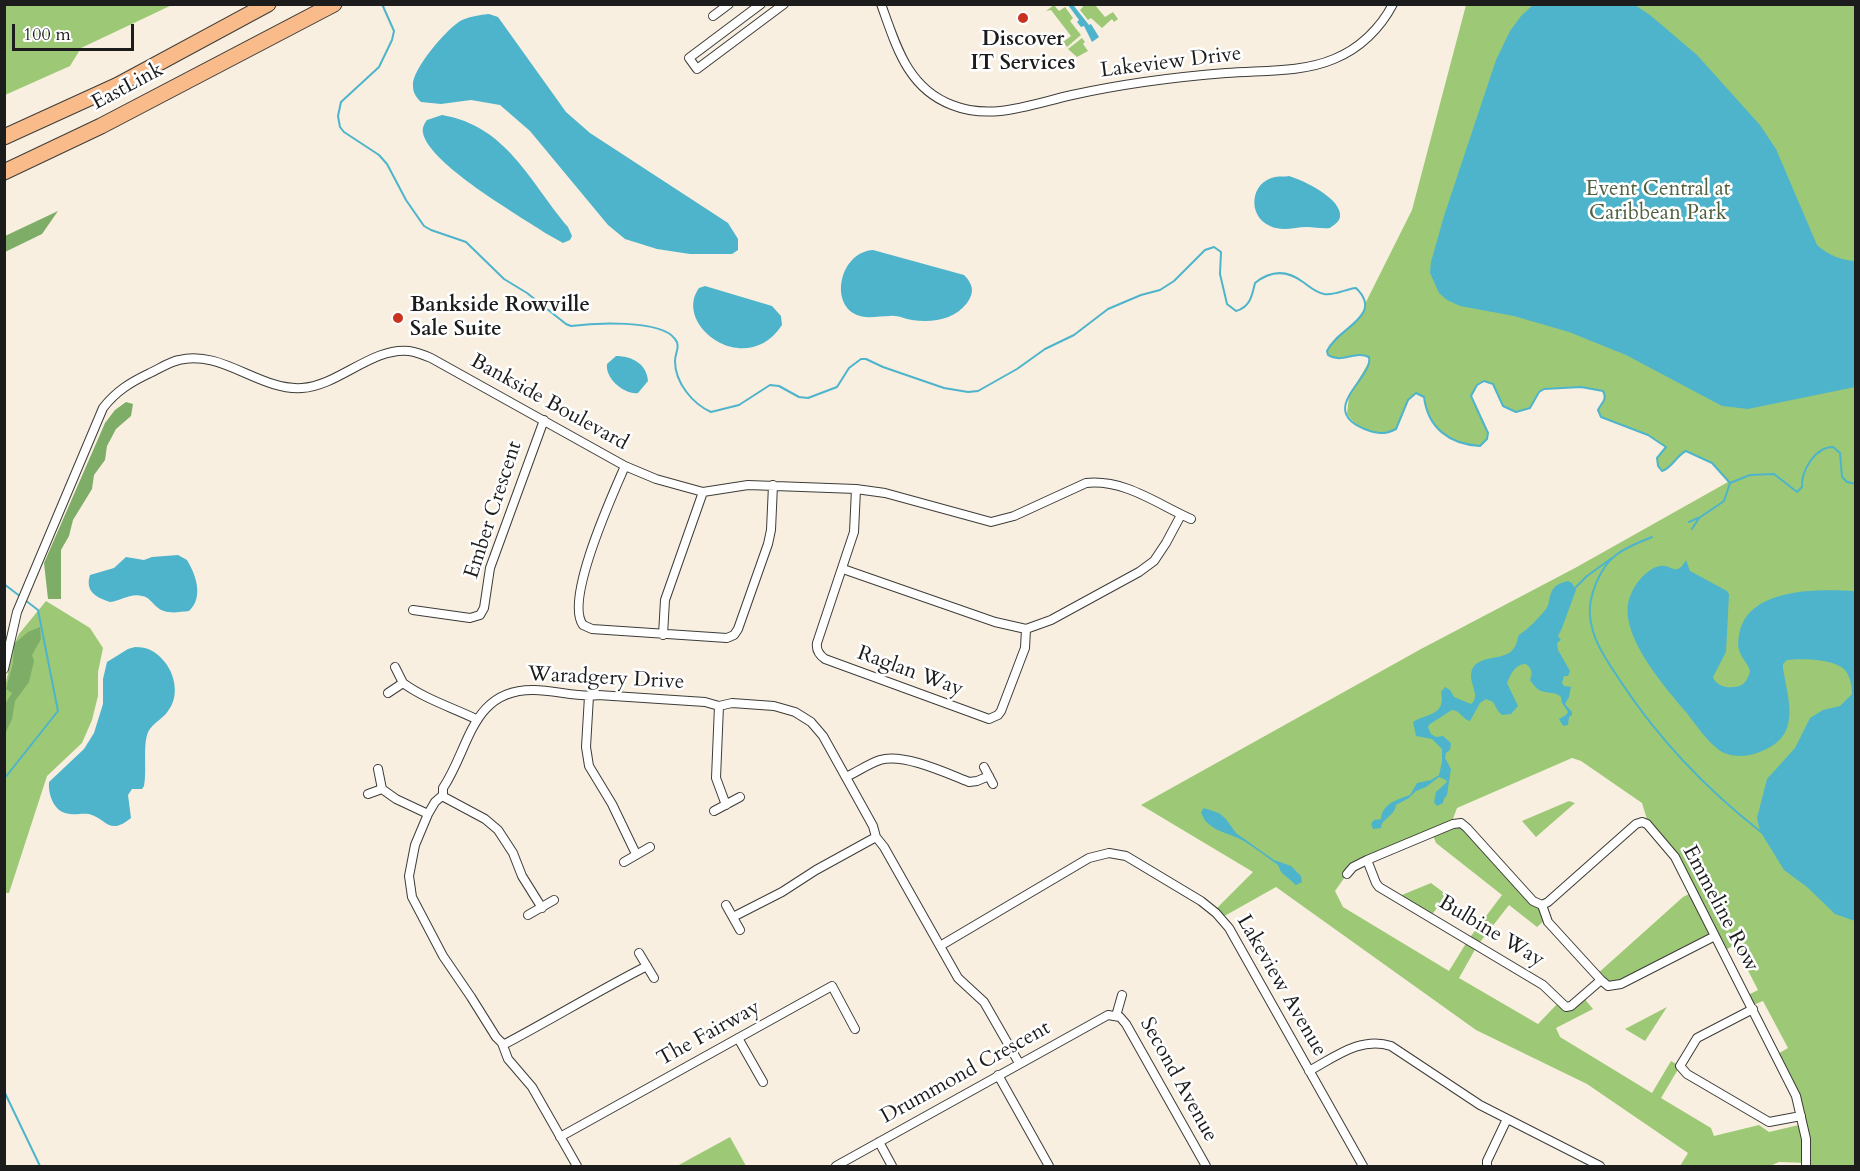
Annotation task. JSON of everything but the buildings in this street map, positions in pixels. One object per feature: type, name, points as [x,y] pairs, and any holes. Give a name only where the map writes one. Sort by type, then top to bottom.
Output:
[{"type":"highway","name":"EastLink","points":[[4,137],[118,85],[268,4]]},
{"type":"highway","name":"EastLink","points":[[4,172],[101,126],[334,4]]},
{"type":"street","points":[[713,16],[729,4]]},
{"type":"street","points":[[761,4],[689,58],[697,69],[784,4]]},
{"type":"street","name":"Lakeview Drive","points":[[881,4],[900,57],[923,87],[950,105],[973,111],[991,112],[1117,87],[1216,74],[1318,65],[1347,53],[1357,46],[1377,27],[1393,4]]},
{"type":"street","points":[[740,20],[748,31]]},
{"type":"street","name":"Bankside Boulevard","points":[[5,668],[17,612],[103,408],[114,394],[132,382],[178,360],[198,358],[278,385],[299,389],[315,387],[392,352],[410,351],[431,358],[625,466],[656,479],[703,492],[748,485],[856,489],[885,493],[991,522],[1014,516],[1086,483],[1099,481],[1125,487],[1191,519]]},
{"type":"street","name":"Ember Crescent","points":[[413,610],[470,618],[480,615],[484,608],[490,568],[544,420]]},
{"type":"street","points":[[625,466],[599,528],[583,575],[579,615],[583,625],[592,629],[727,638],[734,635],[768,544],[771,530],[773,485]]},
{"type":"street","points":[[856,489],[854,532],[843,569],[995,622],[1026,628],[1051,620],[1139,572],[1154,561],[1180,514]]},
{"type":"street","points":[[663,635],[664,600],[703,492]]},
{"type":"street","name":"Raglan Way","points":[[843,569],[817,643],[818,652],[825,659],[984,718],[993,718],[1001,711],[1025,648],[1026,628]]},
{"type":"street","points":[[394,668],[403,684],[426,698],[476,719]]},
{"type":"street","points":[[388,693],[403,684]]},
{"type":"street","name":"Waradgery Drive","points":[[577,1167],[530,1084],[508,1059],[503,1045],[496,1038],[443,956],[412,897],[409,876],[418,837],[435,802],[442,796],[443,788],[476,719],[490,705],[502,698],[524,691],[687,700],[709,702],[719,706],[732,704],[774,706],[801,715],[818,729],[873,826],[876,837],[884,847],[961,982],[990,1010],[1019,1063]]},
{"type":"street","points":[[589,696],[586,747],[589,766],[612,804],[636,854]]},
{"type":"street","points":[[719,706],[716,778],[726,805]]},
{"type":"street","points":[[846,777],[877,761],[892,758],[969,782],[988,776]]},
{"type":"street","points":[[984,767],[993,784]]},
{"type":"street","points":[[378,769],[382,789],[396,799],[428,814]]},
{"type":"street","points":[[368,794],[382,789]]},
{"type":"street","points":[[442,796],[485,819],[498,830],[542,908]]},
{"type":"street","points":[[714,812],[740,797]]},
{"type":"street","name":"Emmeline Row","points":[[1542,905],[1634,825],[1644,822],[1673,854],[1796,1096],[1806,1139],[1806,1167]]},
{"type":"street","points":[[1347,874],[1353,867],[1366,860],[1453,824],[1461,823],[1533,901],[1542,905],[1548,922],[1608,986],[1617,985],[1715,936]]},
{"type":"street","points":[[733,917],[782,892],[816,870],[876,837]]},
{"type":"street","points":[[624,862],[650,847]]},
{"type":"street","name":"Lakeview Avenue","points":[[940,946],[1089,858],[1110,853],[1126,856],[1202,901],[1223,920],[1235,937],[1363,1167]]},
{"type":"street","name":"Bulbine Way","points":[[1366,860],[1379,887],[1543,984],[1566,1007],[1571,1006],[1601,980]]},
{"type":"street","points":[[528,915],[554,900]]},
{"type":"street","points":[[726,905],[740,930]]},
{"type":"street","points":[[639,953],[654,978]]},
{"type":"street","points":[[503,1045],[647,966]]},
{"type":"street","name":"The Fairway","points":[[560,1137],[832,986],[855,1029]]},
{"type":"street","points":[[1116,1016],[1122,994]]},
{"type":"street","points":[[1753,1009],[1698,1038],[1680,1066],[1687,1074],[1769,1122],[1801,1116]]},
{"type":"street","name":"Drummond Crescent","points":[[836,1167],[1103,1017],[1116,1016]]},
{"type":"street","name":"Second Avenue","points":[[1116,1016],[1123,1020],[1129,1028],[1206,1167]]},
{"type":"street","points":[[738,1038],[763,1082]]},
{"type":"street","points":[[1309,1071],[1358,1046],[1372,1042],[1381,1043],[1401,1052],[1480,1105],[1600,1167]]},
{"type":"street","points":[[998,1075],[1049,1167]]},
{"type":"street","points":[[1487,1167],[1487,1161],[1507,1119]]},
{"type":"street","points":[[879,1143],[892,1167]]},
{"type":"green space","points":[[5,4],[190,5],[172,5],[81,48],[70,66],[5,95]]},
{"type":"green space","points":[[1054,5],[1059,11],[1065,7],[1073,18],[1070,21],[1081,35],[1067,47],[1063,42],[1071,36],[1051,10],[1046,11]]},
{"type":"green space","points":[[1082,5],[1095,5],[1105,17],[1113,12],[1118,19],[1114,22],[1112,19],[1102,28],[1091,18],[1088,20],[1080,10]]},
{"type":"green space","name":"Event Central at Caribbean Park","points":[[1466,5],[1855,5],[1855,1166],[1806,1166],[1806,1163],[1779,1162],[1770,1166],[1680,1166],[1688,1153],[1587,1084],[1476,1030],[1276,887],[1221,918],[1214,911],[1253,872],[1141,805],[1728,482],[1712,463],[1687,451],[1662,471],[1658,466],[1657,458],[1666,447],[1648,435],[1601,417],[1598,410],[1604,399],[1603,391],[1581,387],[1544,389],[1538,392],[1530,408],[1516,412],[1503,406],[1493,384],[1484,381],[1477,385],[1471,396],[1488,433],[1487,439],[1480,446],[1459,442],[1442,432],[1430,417],[1424,397],[1417,393],[1408,400],[1396,429],[1376,432],[1362,428],[1351,420],[1347,414],[1349,396],[1370,360],[1365,355],[1337,358],[1328,355],[1327,351],[1364,310],[1412,210]],"holes":[[[1572,758],[1581,761],[1642,803],[1649,826],[1673,854],[1693,892],[1683,897],[1596,975],[1611,986],[1715,936],[1723,951],[1735,945],[1758,990],[1746,996],[1751,1006],[1763,1001],[1788,1048],[1776,1055],[1796,1096],[1803,1124],[1769,1132],[1759,1125],[1714,1136],[1711,1128],[1661,1098],[1680,1066],[1671,1061],[1652,1093],[1560,1037],[1556,1028],[1593,1009],[1583,997],[1566,1007],[1560,1001],[1538,1024],[1459,978],[1477,946],[1509,905],[1537,927],[1546,919],[1537,903],[1461,823],[1451,824],[1457,808]],[[1432,833],[1436,843],[1502,895],[1468,940],[1449,971],[1343,907],[1335,891],[1347,874]]]},
{"type":"green space","points":[[1082,38],[1088,51],[1077,57],[1068,49]]},
{"type":"green space","points":[[58,211],[42,234],[5,252],[5,236]]},
{"type":"green space","points":[[126,402],[133,404],[131,416],[116,429],[107,446],[105,460],[94,475],[92,489],[73,520],[69,536],[61,550],[61,599],[48,599],[44,563],[105,423],[115,410]]},
{"type":"green space","points":[[46,601],[90,628],[103,648],[98,672],[98,696],[92,720],[82,743],[47,776],[9,893],[5,893],[5,687],[14,645],[19,634]]},
{"type":"green space","points":[[40,627],[41,639],[32,655],[34,661],[29,682],[15,701],[12,719],[5,734],[5,704],[12,693],[6,689],[13,663],[14,644],[28,632]]},
{"type":"green space","points":[[1569,801],[1575,803],[1536,837],[1522,821]]},
{"type":"green space","points":[[1431,883],[1447,895],[1430,917],[1397,897]]},
{"type":"green space","points":[[1667,1007],[1645,1041],[1625,1029]]},
{"type":"green space","points":[[730,1137],[746,1166],[677,1166]]},
{"type":"water","points":[[1068,5],[1074,6],[1089,25],[1091,24],[1099,37],[1092,42],[1084,26],[1081,27],[1077,22],[1079,20]]},
{"type":"water","points":[[1533,5],[1635,5],[1697,55],[1760,125],[1776,149],[1817,245],[1835,256],[1855,261],[1855,387],[1748,409],[1722,406],[1626,355],[1569,332],[1514,316],[1460,306],[1439,293],[1430,273],[1444,216],[1496,60],[1510,31]]},
{"type":"water","points":[[489,14],[498,17],[566,112],[590,133],[728,223],[738,239],[738,250],[732,254],[690,254],[657,249],[625,239],[608,225],[530,131],[500,105],[471,100],[441,104],[421,102],[414,91],[414,79],[431,50],[448,31],[462,20]]},
{"type":"water","points":[[442,115],[464,121],[484,131],[500,143],[528,174],[568,227],[572,236],[570,240],[563,243],[547,234],[477,188],[441,159],[429,146],[423,129],[427,120]]},
{"type":"water","points":[[1289,176],[1312,186],[1329,197],[1339,210],[1339,220],[1330,228],[1284,229],[1275,228],[1263,221],[1258,215],[1254,200],[1260,185],[1275,177]]},
{"type":"water","points":[[873,250],[964,275],[972,288],[970,299],[956,313],[935,320],[920,321],[893,316],[866,317],[853,313],[846,306],[842,297],[843,277],[847,267],[854,259],[862,253]]},
{"type":"water","points":[[705,286],[772,306],[781,316],[782,325],[767,341],[750,348],[733,347],[717,341],[704,330],[696,317],[693,302],[699,288]]},
{"type":"water","points":[[616,356],[633,359],[645,370],[648,381],[638,393],[622,389],[609,375],[607,364]]},
{"type":"water","points":[[178,555],[187,560],[197,586],[196,599],[189,611],[164,611],[147,598],[138,595],[110,602],[92,593],[90,589],[90,575],[114,568],[126,557],[144,560],[152,557]]},
{"type":"water","points":[[1686,560],[1690,571],[1729,594],[1726,652],[1713,677],[1718,684],[1726,687],[1740,686],[1748,676],[1749,668],[1739,650],[1739,636],[1741,627],[1749,614],[1760,604],[1790,593],[1825,590],[1855,591],[1855,921],[1835,914],[1807,887],[1784,870],[1760,831],[1757,818],[1767,779],[1795,748],[1810,718],[1823,710],[1840,706],[1852,694],[1848,675],[1840,666],[1826,661],[1787,660],[1783,668],[1788,695],[1789,719],[1780,739],[1770,748],[1749,755],[1731,755],[1719,750],[1701,732],[1654,673],[1635,640],[1629,624],[1628,608],[1631,594],[1640,579],[1649,571],[1660,566],[1678,569]]},
{"type":"water","points":[[1568,581],[1576,590],[1558,636],[1561,640],[1557,643],[1558,650],[1570,671],[1568,676],[1564,676],[1562,683],[1564,686],[1571,687],[1565,704],[1572,712],[1568,725],[1563,726],[1559,719],[1568,712],[1561,697],[1538,689],[1530,680],[1530,668],[1522,664],[1514,670],[1507,683],[1518,706],[1511,714],[1502,715],[1493,702],[1486,699],[1480,703],[1470,721],[1452,710],[1428,727],[1431,734],[1436,737],[1443,736],[1451,743],[1445,758],[1451,769],[1447,795],[1443,803],[1437,806],[1434,802],[1436,792],[1447,782],[1439,777],[1396,805],[1381,828],[1373,829],[1371,824],[1374,820],[1381,819],[1388,805],[1410,795],[1417,783],[1431,780],[1439,775],[1442,749],[1432,739],[1416,736],[1413,722],[1438,710],[1442,700],[1441,692],[1445,687],[1454,697],[1471,704],[1475,696],[1471,675],[1475,665],[1511,652],[1519,635],[1546,609],[1553,589]]},
{"type":"water","points":[[135,647],[151,650],[163,660],[171,671],[175,692],[172,705],[147,735],[144,786],[142,789],[132,789],[128,795],[131,818],[118,826],[113,826],[89,814],[64,813],[56,807],[51,798],[49,782],[84,749],[94,733],[103,704],[103,679],[107,662]]},
{"type":"water","points":[[1204,808],[1219,813],[1236,833],[1274,860],[1291,866],[1301,876],[1302,882],[1296,885],[1281,872],[1278,865],[1253,847],[1211,826],[1203,818],[1201,812]]},
{"type":"waterway","points":[[382,4],[394,31],[392,40],[379,67],[341,102],[338,116],[340,127],[344,132],[379,155],[387,164],[406,200],[424,226],[466,242],[504,279],[527,293],[566,324],[571,326],[642,325],[656,328],[675,339],[678,344],[675,361],[678,377],[686,392],[698,404],[711,412],[739,405],[770,385],[779,386],[799,397],[808,398],[837,387],[849,368],[861,359],[944,388],[968,392],[978,391],[1017,369],[1045,349],[1074,335],[1108,309],[1141,295],[1160,290],[1174,281],[1205,250],[1214,247],[1221,252],[1220,274],[1227,304],[1236,311],[1247,304],[1255,283],[1273,274],[1291,275],[1315,291],[1324,294],[1356,288],[1365,306],[1362,314],[1332,343],[1327,351],[1328,355],[1338,358],[1359,355],[1369,357],[1368,366],[1350,395],[1346,405],[1346,414],[1354,423],[1370,431],[1383,433],[1396,429],[1408,400],[1416,393],[1424,397],[1430,417],[1442,432],[1459,442],[1480,446],[1487,439],[1488,433],[1471,396],[1477,385],[1484,381],[1493,384],[1503,406],[1516,412],[1530,408],[1539,392],[1544,389],[1581,387],[1603,391],[1604,399],[1598,410],[1601,417],[1648,435],[1666,447],[1657,458],[1658,466],[1662,471],[1686,451],[1712,463],[1730,483],[1750,475],[1774,474],[1797,492],[1802,487],[1804,474],[1810,461],[1820,451],[1833,447],[1840,453],[1842,477],[1847,482],[1856,484]]},
{"type":"waterway","points":[[1692,529],[1699,518],[1724,501],[1730,483]]},
{"type":"waterway","points":[[1689,522],[1698,518]]},
{"type":"waterway","points":[[1652,537],[1620,552],[1610,560],[1600,575],[1590,608],[1594,634],[1601,651],[1651,724],[1702,781],[1761,832]]},
{"type":"waterway","points":[[1575,588],[1612,558]]},
{"type":"waterway","points":[[4,584],[38,610],[58,711],[4,779]]},
{"type":"waterway","points":[[4,1091],[40,1166]]},
{"type":"place","name":"Discover IT Services","points":[[1023,18]]},
{"type":"place","name":"Bankside Rowville Sale Suite","points":[[398,318]]}]
